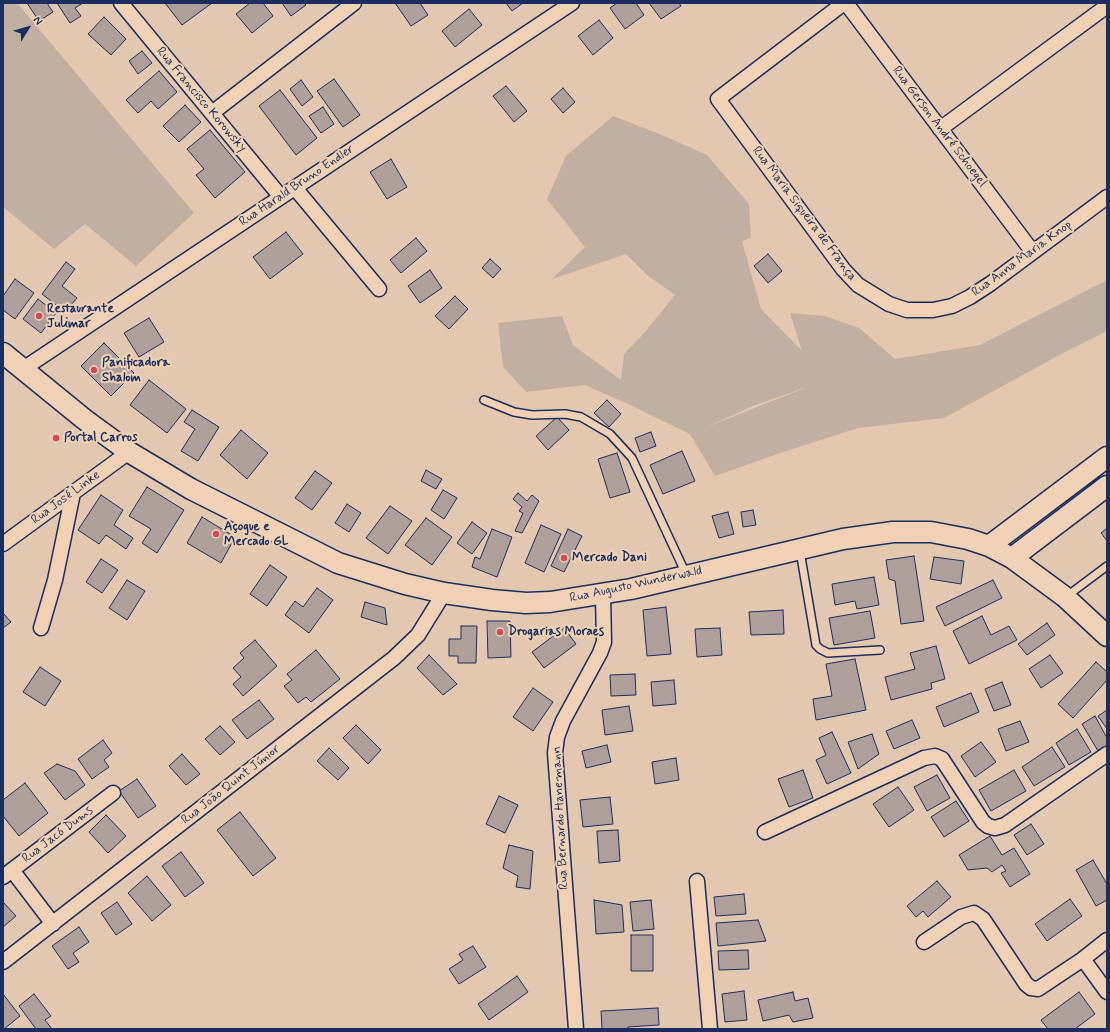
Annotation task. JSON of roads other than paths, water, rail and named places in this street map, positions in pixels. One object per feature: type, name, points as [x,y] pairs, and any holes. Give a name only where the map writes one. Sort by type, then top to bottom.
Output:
[{"type":"main road","name":"Rua Augusto Wunderwald","points":[[3,353],[84,419],[129,452],[191,489],[338,563],[405,584],[444,593],[526,603],[604,595],[800,549],[874,534],[914,531],[947,534],[989,546],[1012,558],[1065,597],[1107,636]]},
{"type":"main road","points":[[989,546],[1107,457]]},
{"type":"main road","points":[[1012,558],[1107,486]]},
{"type":"street","name":"Rua Francisco Korowsky","points":[[122,3],[282,197]]},
{"type":"street","points":[[212,113],[354,3]]},
{"type":"street","name":"Rua Harald Bruno Endler","points":[[24,369],[572,3]]},
{"type":"street","name":"Rua Maria Siqueira de França","points":[[845,3],[718,98],[843,268],[858,285],[889,304],[907,310]]},
{"type":"street","name":"Rua Gerson André Schoegel","points":[[845,3],[1032,251]]},
{"type":"street","points":[[940,128],[1107,6]]},
{"type":"street","points":[[295,188],[379,289]]},
{"type":"street","name":"Rua Anna Maria Knop","points":[[907,310],[933,310],[952,306],[970,297],[990,284],[1032,251],[1107,197]]},
{"type":"street","name":"Rua José Linke","points":[[3,544],[129,452]]},
{"type":"street","points":[[41,628],[55,580],[73,493]]},
{"type":"street","name":"Rua João Quint Júnior","points":[[3,962],[394,658],[418,635],[444,593]]},
{"type":"street","name":"Rua Bernardo Hanemann","points":[[576,1029],[555,753],[556,737],[563,721],[600,653],[604,642],[604,595]]},
{"type":"street","points":[[765,832],[924,758],[934,756],[942,759],[983,822],[988,826],[995,828],[1005,824],[1107,754]]},
{"type":"street","name":"Rua Jacó Dums","points":[[8,873],[113,793]]},
{"type":"street","points":[[8,873],[53,924]]},
{"type":"street","points":[[697,881],[710,1029]]},
{"type":"street","points":[[924,942],[962,917],[974,913],[983,919],[1026,984],[1031,988],[1038,989],[1083,959],[1107,940]]},
{"type":"street","points":[[1083,959],[1107,992]]},
{"type":"lane","points":[[484,400],[514,412],[532,415],[565,414],[581,417],[610,434],[632,458],[687,576]]},
{"type":"lane","points":[[800,549],[816,645],[828,653],[880,650]]},
{"type":"lane","points":[[1065,597],[1107,566]]},
{"type":"place","name":"Restaurante Julimar","points":[[39,316]]},
{"type":"place","name":"Panificadora Shalom","points":[[94,370]]},
{"type":"place","name":"Portal Carros","points":[[56,438]]},
{"type":"place","name":"Açogue e Mercado GL","points":[[216,534]]},
{"type":"place","name":"Mercado Dani","points":[[564,558]]},
{"type":"place","name":"Drogarias Moraes","points":[[500,632]]}]
